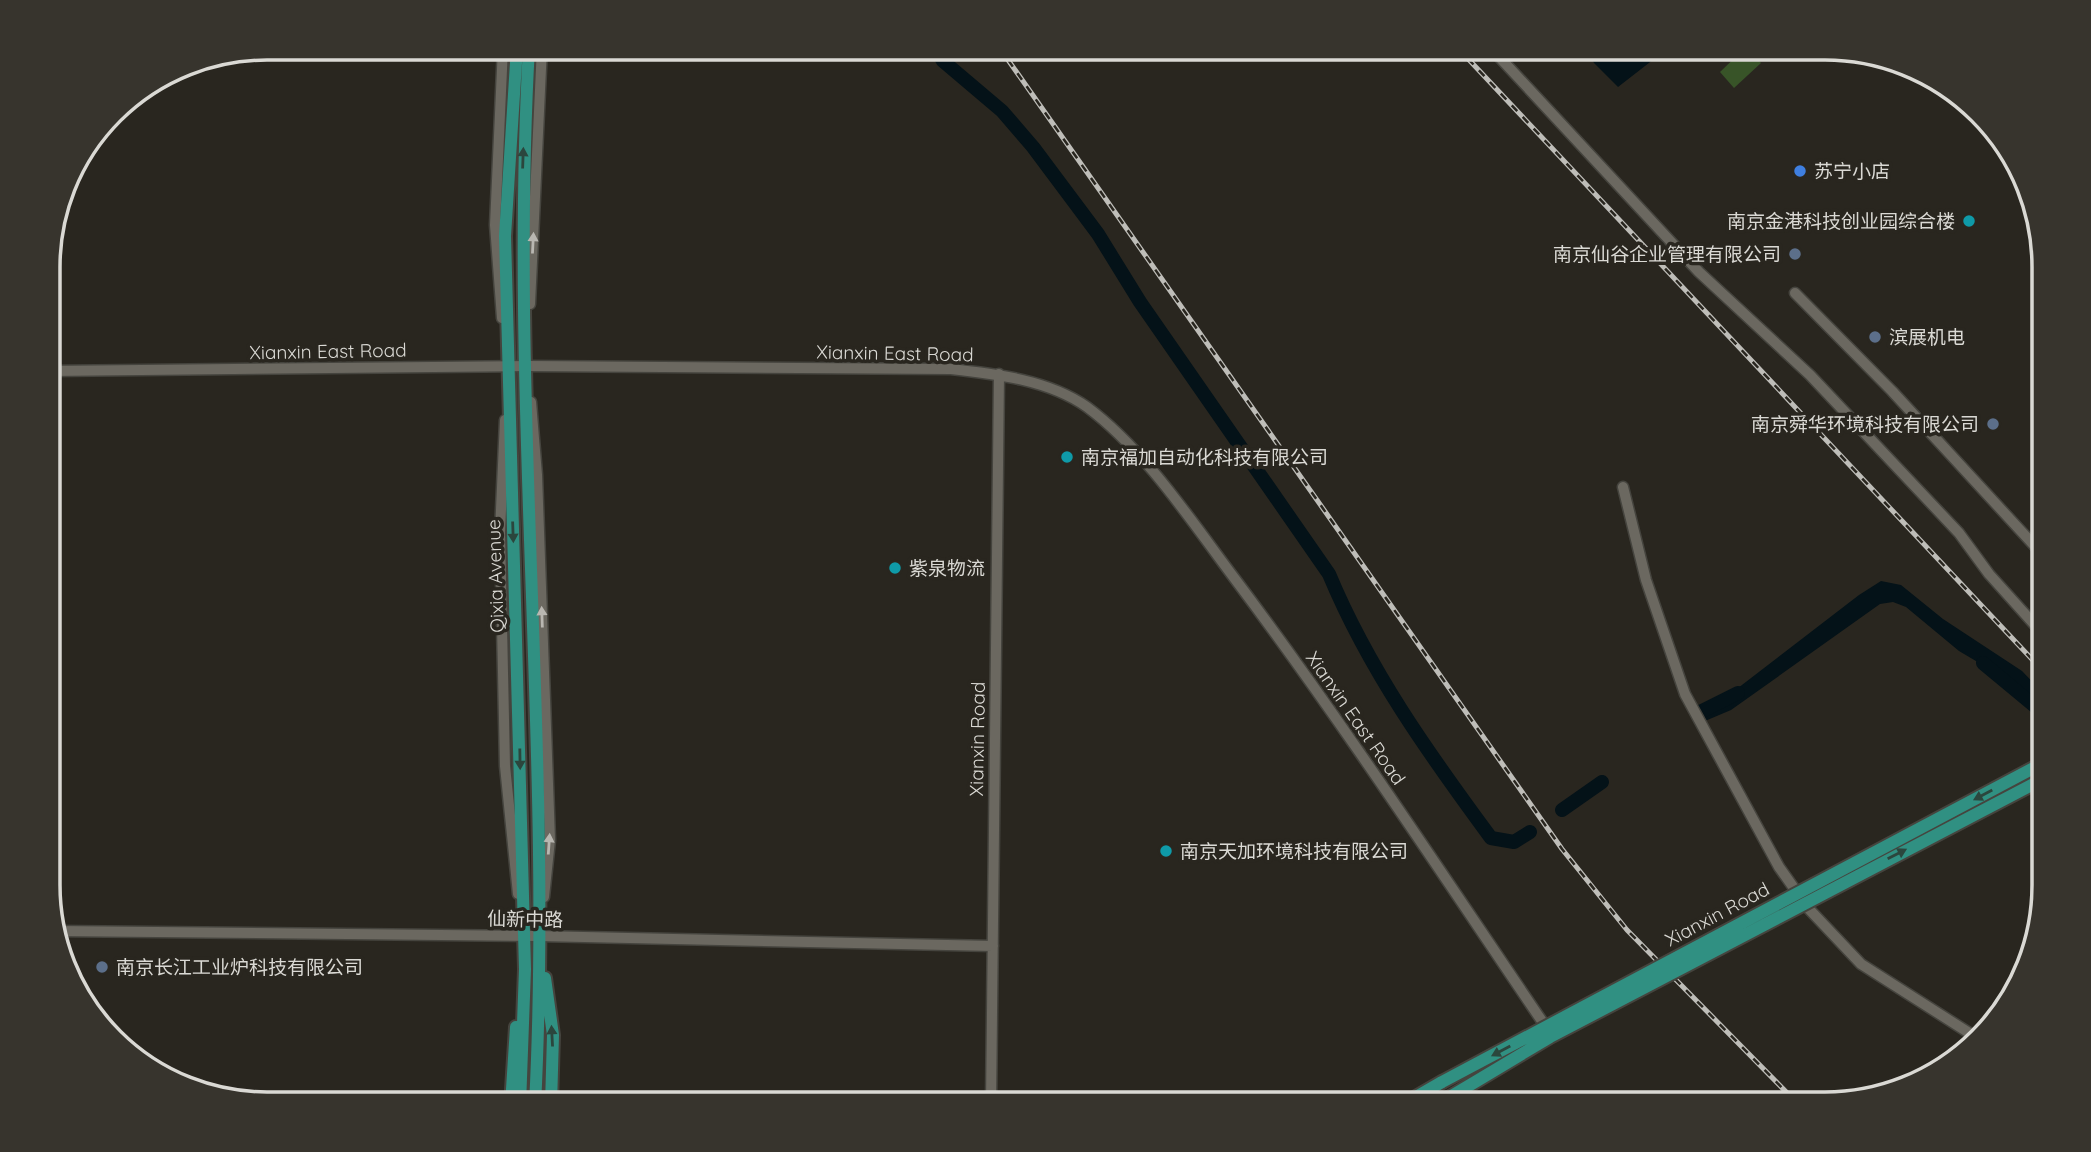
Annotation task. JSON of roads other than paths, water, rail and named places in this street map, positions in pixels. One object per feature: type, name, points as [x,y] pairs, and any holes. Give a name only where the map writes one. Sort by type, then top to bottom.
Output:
[{"type":"main road","name":"Qixia Avenue","points":[[516,60],[505,236],[524,936],[520,1092]]},
{"type":"main road","name":"Qixia Avenue","points":[[529,60],[522,235],[539,936],[535,1092]]},
{"type":"main road","name":"Xianxin Road","points":[[1427,1092],[2032,769]]},
{"type":"main road","name":"Xianxin Road","points":[[1457,1092],[1550,1037],[2032,785]]},
{"type":"main road","points":[[512,1092],[524,936]]},
{"type":"main road","points":[[539,936],[553,1035],[551,1092]]},
{"type":"street","points":[[502,60],[495,225],[497,281],[509,366]]},
{"type":"street","points":[[527,366],[541,60]]},
{"type":"street","points":[[1502,60],[1699,272],[1810,375],[1959,533],[1990,574],[2032,622]]},
{"type":"street","points":[[1795,293],[1892,391],[2032,543]]},
{"type":"street","name":"Xianxin East Road","points":[[60,371],[509,366],[951,369],[999,374],[1055,390],[1086,406],[1125,440],[1265,618],[1546,1027]]},
{"type":"street","name":"Xianxin Road","points":[[991,1092],[999,374]]},
{"type":"street","points":[[1623,487],[1646,580],[1685,694],[1779,867],[1808,908],[1861,964],[1969,1033]]},
{"type":"street","name":"仙新中路","points":[[65,931],[539,936],[993,946]]},
{"type":"waterway","points":[[942,60],[1002,111],[1033,147],[1098,234],[1140,302],[1329,574],[1381,678],[1423,743],[1491,838],[1514,842],[1530,832]]},
{"type":"waterway","points":[[1983,663],[2032,704]]},
{"type":"waterway","points":[[1700,712],[1738,693]]},
{"type":"waterway","points":[[1562,810],[1602,782]]},
{"type":"railway","points":[[1008,60],[1562,849],[1627,930],[1786,1092]]},
{"type":"railway","points":[[1469,60],[2032,659]]},
{"type":"place","name":"苏宁小店","points":[[1800,171]]},
{"type":"place","name":"南京金港科技创业园综合楼","points":[[1969,221]]},
{"type":"place","name":"南京仙谷企业管理有限公司","points":[[1795,254]]},
{"type":"place","name":"滨展机电","points":[[1875,337]]},
{"type":"place","name":"南京舜华环境科技有限公司","points":[[1993,424]]},
{"type":"place","name":"南京福加自动化科技有限公司","points":[[1067,457]]},
{"type":"place","name":"紫泉物流","points":[[895,568]]},
{"type":"place","name":"南京天加环境科技有限公司","points":[[1166,851]]},
{"type":"place","name":"南京长江工业炉科技有限公司","points":[[102,967]]}]
